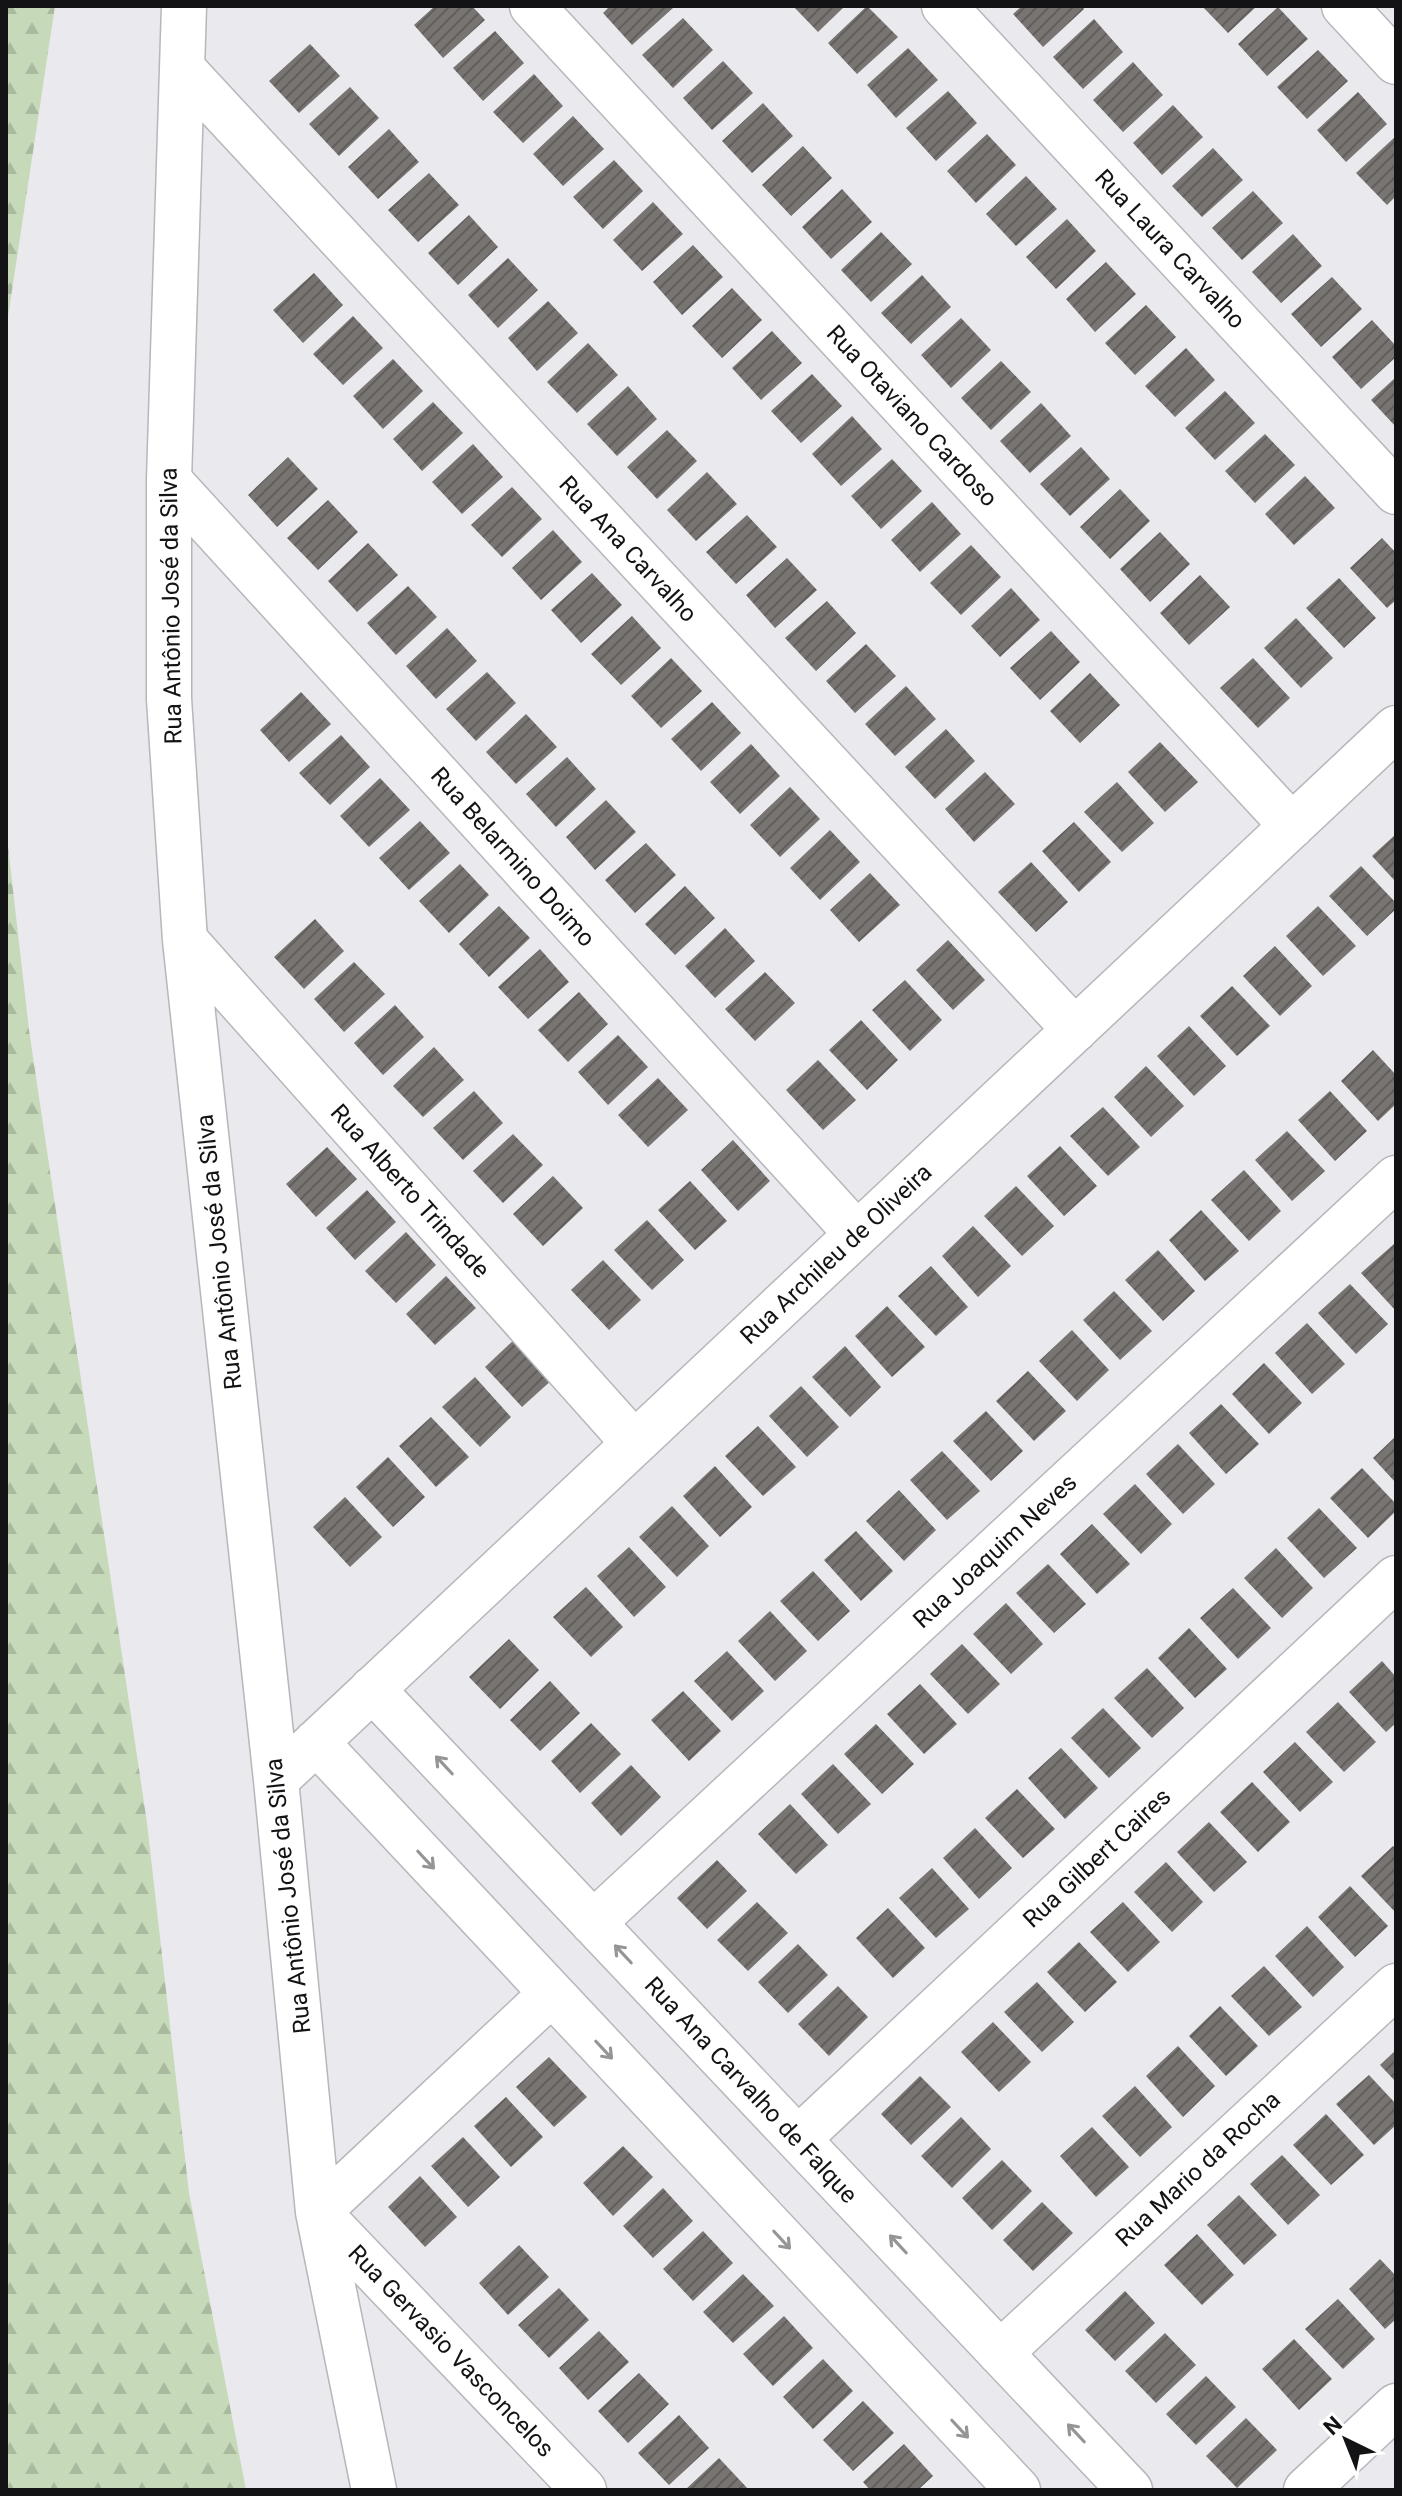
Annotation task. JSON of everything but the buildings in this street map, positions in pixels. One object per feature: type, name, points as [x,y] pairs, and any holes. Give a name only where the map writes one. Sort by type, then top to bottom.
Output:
[{"type":"street","name":"Rua Antônio José da Silva","points":[[184,6],[169,480],[169,699],[185,940],[276,1780],[318,2212],[374,2490]]},
{"type":"street","name":"Rua Otaviano Cardoso","points":[[532,6],[1292,826]]},
{"type":"street","name":"Rua Laura Carvalho","points":[[944,6],[1396,492]]},
{"type":"street","points":[[1344,6],[1396,62]]},
{"type":"street","name":"Rua Ana Carvalho","points":[[182,68],[1075,1030]]},
{"type":"street","name":"Rua Belarmino Doimo","points":[[169,480],[857,1234]]},
{"type":"street","name":"Rua Archileu de Oliveira","points":[[276,1780],[1396,728]]},
{"type":"street","name":"Rua Alberto Trindade","points":[[185,940],[634,1443]]},
{"type":"street","name":"Rua Joaquim Neves","points":[[593,1923],[1396,1178]]},
{"type":"street","name":"Rua Gilbert Caires","points":[[798,2139],[1396,1578]]},
{"type":"street","name":"Rua Ana Carvalho de Falque","points":[[372,1689],[1130,2490]]},
{"type":"street","points":[[316,1742],[1018,2490]]},
{"type":"street","name":"Rua Mario da Rocha","points":[[1000,2353],[1396,1986]]},
{"type":"street","points":[[318,2212],[551,1994]]},
{"type":"street","name":"Rua Gervasio Vasconcelos","points":[[318,2212],[584,2490]]},
{"type":"street","points":[[1306,2490],[1396,2406]]},
{"type":"green space","points":[[6,6],[55,6],[6,330]]},
{"type":"green space","points":[[6,829],[29,1030],[147,1823],[189,2193],[246,2490],[6,2490]]}]
